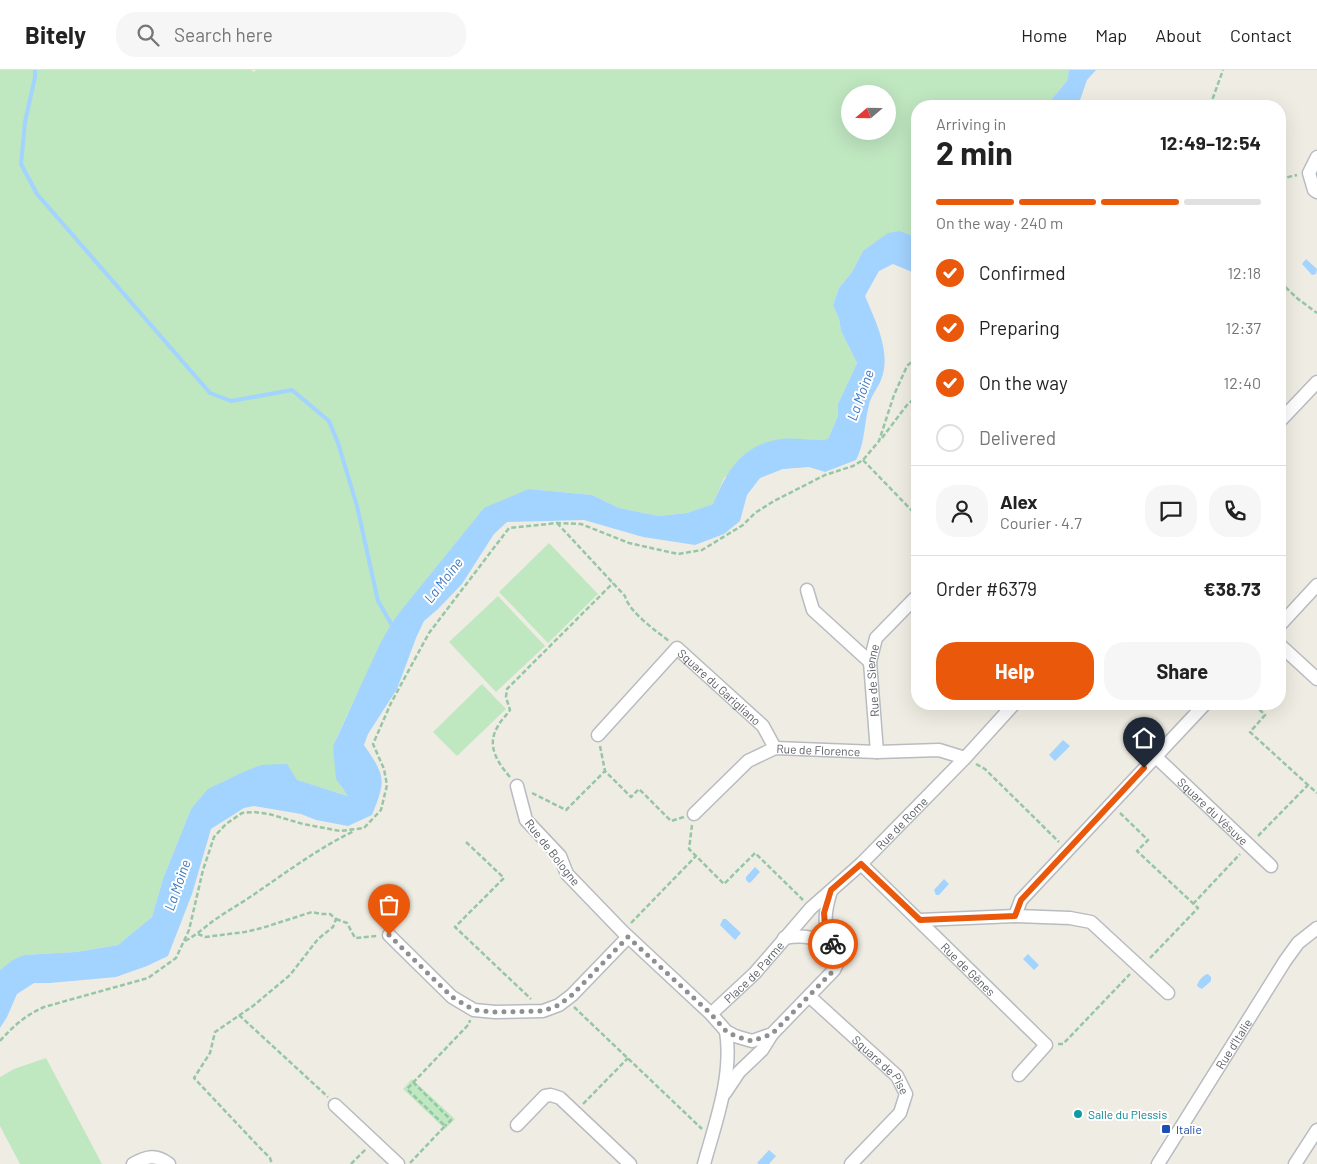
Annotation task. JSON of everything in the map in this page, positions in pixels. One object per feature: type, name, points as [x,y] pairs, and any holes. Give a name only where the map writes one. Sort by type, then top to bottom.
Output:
[{"type":"street","points":[[1317,157],[1309,172],[1314,190],[1317,192]]},
{"type":"street","points":[[1286,415],[1317,382]]},
{"type":"street","points":[[1286,619],[1317,585]]},
{"type":"street","points":[[807,590],[813,610],[870,662]]},
{"type":"street","name":"Rue de Sienne","points":[[877,752],[870,662],[876,638],[911,603]]},
{"type":"street","name":"Square du Garigliano","points":[[598,735],[677,648],[763,726],[774,748]]},
{"type":"street","points":[[1286,651],[1317,679]]},
{"type":"street","name":"Rue de Rome","points":[[784,938],[811,908],[861,864],[965,758],[1009,710]]},
{"type":"street","points":[[1015,916],[1021,900],[1199,710]]},
{"type":"street","name":"Rue de Florence","points":[[694,814],[748,760],[774,748],[877,752],[939,750],[965,758]]},
{"type":"street","name":"Square du Vésuve","points":[[1155,756],[1271,866]]},
{"type":"street","name":"Rue de Bologne","points":[[517,786],[526,820],[560,856],[567,874],[626,934],[711,1014]]},
{"type":"street","name":"Rue de Gênes","points":[[861,864],[1046,1045]]},
{"type":"street","points":[[722,1097],[739,1072],[762,1050],[772,1034],[834,970],[840,958],[825,925],[824,913],[831,890]]},
{"type":"street","points":[[920,920],[1015,916],[1070,918],[1091,922],[1168,993]]},
{"type":"street","name":"Rue d’Italie","points":[[1158,1164],[1285,961],[1298,943],[1317,928]]},
{"type":"street","points":[[389,935],[452,997],[474,1010],[495,1012],[543,1011],[559,1005],[567,999],[626,934]]},
{"type":"street","name":"Place de Parme","points":[[711,1014],[755,973],[784,938],[800,935],[812,937],[834,947]]},
{"type":"street","name":"Square de Pise","points":[[809,996],[897,1076],[906,1094],[900,1113],[851,1164]]},
{"type":"street","points":[[711,1014],[726,1031],[735,1036],[752,1041],[772,1034]]},
{"type":"street","points":[[704,1164],[722,1097],[729,1056],[726,1031]]},
{"type":"street","points":[[1019,1075],[1046,1045]]},
{"type":"street","points":[[517,1125],[545,1096],[551,1095],[560,1098],[630,1164]]},
{"type":"street","points":[[335,1105],[398,1164]]},
{"type":"street","points":[[1301,1162],[1317,1130]]},
{"type":"street","points":[[133,1164],[150,1157],[160,1157],[169,1164]]},
{"type":"path","points":[[1212,100],[1223,70]]},
{"type":"path","points":[[1286,178],[1309,172]]},
{"type":"path","points":[[1286,288],[1317,313]]},
{"type":"path","points":[[880,441],[894,395],[907,366],[911,362]]},
{"type":"path","points":[[0,1041],[11,1028],[28,1014],[44,1007],[148,978],[176,958],[189,930],[203,870],[214,837],[226,824],[242,813],[269,814],[340,832],[364,828],[381,810],[387,785],[384,769],[373,744],[391,703],[429,633],[510,528],[557,523],[582,524],[629,543],[678,554],[702,550],[743,526],[755,513],[774,501],[863,460],[911,401]]},
{"type":"path","points":[[863,460],[911,509]]},
{"type":"path","points":[[557,523],[625,596],[627,603],[648,624],[677,648]]},
{"type":"path","points":[[605,771],[566,810],[517,786],[499,764],[493,748],[493,735],[510,710],[506,696],[507,689],[613,583]]},
{"type":"path","points":[[1260,710],[1265,715],[1250,732],[1308,785]]},
{"type":"path","points":[[598,735],[605,771],[631,797],[639,789],[671,821],[694,814],[689,848],[724,884],[755,853],[811,908]]},
{"type":"path","points":[[965,758],[985,769],[1067,850]]},
{"type":"path","points":[[1046,1045],[1063,1044],[1131,972],[1141,967],[1198,908],[1137,851],[1148,840],[1111,804]]},
{"type":"path","points":[[184,941],[198,934],[213,921],[282,874],[335,840],[358,829]]},
{"type":"path","points":[[466,842],[504,878],[455,927],[543,1011]]},
{"type":"path","points":[[626,934],[696,856]]},
{"type":"path","points":[[198,934],[205,937],[224,933],[246,932],[312,912],[330,914],[336,919],[347,923],[355,938],[389,935]]},
{"type":"path","points":[[272,1164],[270,1158],[262,1149],[194,1078],[210,1053],[215,1032],[270,993],[290,975],[314,943],[333,927],[336,919]]},
{"type":"path","points":[[567,999],[702,1129],[713,1134]]},
{"type":"path","points":[[445,1126],[407,1089],[469,1024],[474,1010]]},
{"type":"path","points":[[238,1016],[335,1105]]},
{"type":"path","points":[[575,1112],[628,1058]]},
{"type":"path","points":[[409,1164],[451,1120],[413,1082]]},
{"type":"path","points":[[351,1164],[374,1140]]},
{"type":"green space","points":[[0,70],[251,70],[254,72],[256,70],[1069,70],[1067,81],[1051,100],[911,100],[911,235],[900,231],[863,251],[852,272],[839,288],[833,305],[839,319],[841,331],[857,363],[838,404],[838,416],[828,439],[814,441],[783,439],[724,478],[713,504],[687,513],[659,516],[619,508],[592,495],[529,489],[477,517],[393,621],[345,719],[333,746],[341,787],[349,796],[296,780],[261,765],[224,781],[191,809],[163,879],[152,917],[118,945],[76,952],[24,955],[0,970]]},
{"type":"green space","points":[[549,543],[598,594],[548,643],[499,592]]},
{"type":"green space","points":[[498,596],[545,646],[496,692],[449,642]]},
{"type":"green space","points":[[482,684],[506,709],[457,756],[433,732]]},
{"type":"green space","points":[[46,1058],[102,1164],[20,1164],[0,1126],[0,1077],[14,1069]]},
{"type":"green space","points":[[412,1079],[455,1119],[445,1129],[403,1089]]},
{"type":"water","points":[[1069,70],[1096,70],[1087,80],[1080,100],[1051,100],[1067,81]]},
{"type":"water","name":"La Moine","points":[[900,231],[911,235],[911,272],[893,264],[879,271],[865,296],[881,336],[885,357],[881,381],[870,401],[863,440],[856,460],[825,472],[809,467],[783,469],[760,478],[747,495],[740,521],[724,534],[695,545],[643,537],[584,520],[507,522],[494,534],[462,584],[424,621],[397,689],[368,734],[364,745],[380,772],[382,779],[380,794],[372,815],[348,826],[316,820],[301,814],[254,806],[244,808],[211,829],[192,894],[168,956],[116,977],[34,983],[17,994],[0,1028],[0,970],[13,960],[24,955],[76,952],[118,945],[152,917],[163,879],[191,809],[208,789],[261,765],[287,764],[297,780],[348,796],[336,779],[333,746],[380,644],[393,621],[484,508],[529,489],[592,495],[619,508],[659,516],[687,513],[713,504],[730,470],[746,453],[756,447],[782,439],[828,439],[838,416],[838,404],[857,363],[841,331],[839,319],[833,305],[839,288],[852,272],[863,251],[888,233]]},
{"type":"water","points":[[1306,259],[1317,269],[1316,274],[1312,275],[1302,264]]},
{"type":"water","points":[[1063,740],[1070,746],[1055,761],[1049,755]]},
{"type":"water","points":[[755,867],[760,872],[749,883],[746,877]]},
{"type":"water","points":[[944,879],[949,884],[939,895],[936,895],[934,890]]},
{"type":"water","points":[[723,919],[726,919],[741,933],[735,940],[720,925]]},
{"type":"water","points":[[1028,954],[1039,965],[1034,970],[1023,959]]},
{"type":"water","points":[[1208,974],[1211,977],[1211,981],[1202,989],[1197,986],[1201,978]]},
{"type":"water","points":[[769,1150],[776,1156],[769,1164],[757,1163]]},
{"type":"waterway","points":[[35,70],[25,122],[21,164],[37,194],[210,393],[231,401],[292,390],[329,421],[338,443],[357,506],[378,601],[393,627]]},
{"type":"way so far","points":[[389,935],[452,997],[474,1010],[495,1012],[543,1011],[559,1005],[572,995],[628,937],[711,1014],[726,1031],[752,1041],[772,1034],[834,970],[840,958],[833,944]]},
{"type":"place","name":"Salle du Plessis","points":[[1078,1114]]},
{"type":"place","name":"Italie","points":[[1166,1129]]},
{"type":"route","points":[[833,944],[825,925],[824,913],[831,890],[861,864],[920,920],[1015,916],[1021,900],[1144,768]]}]
